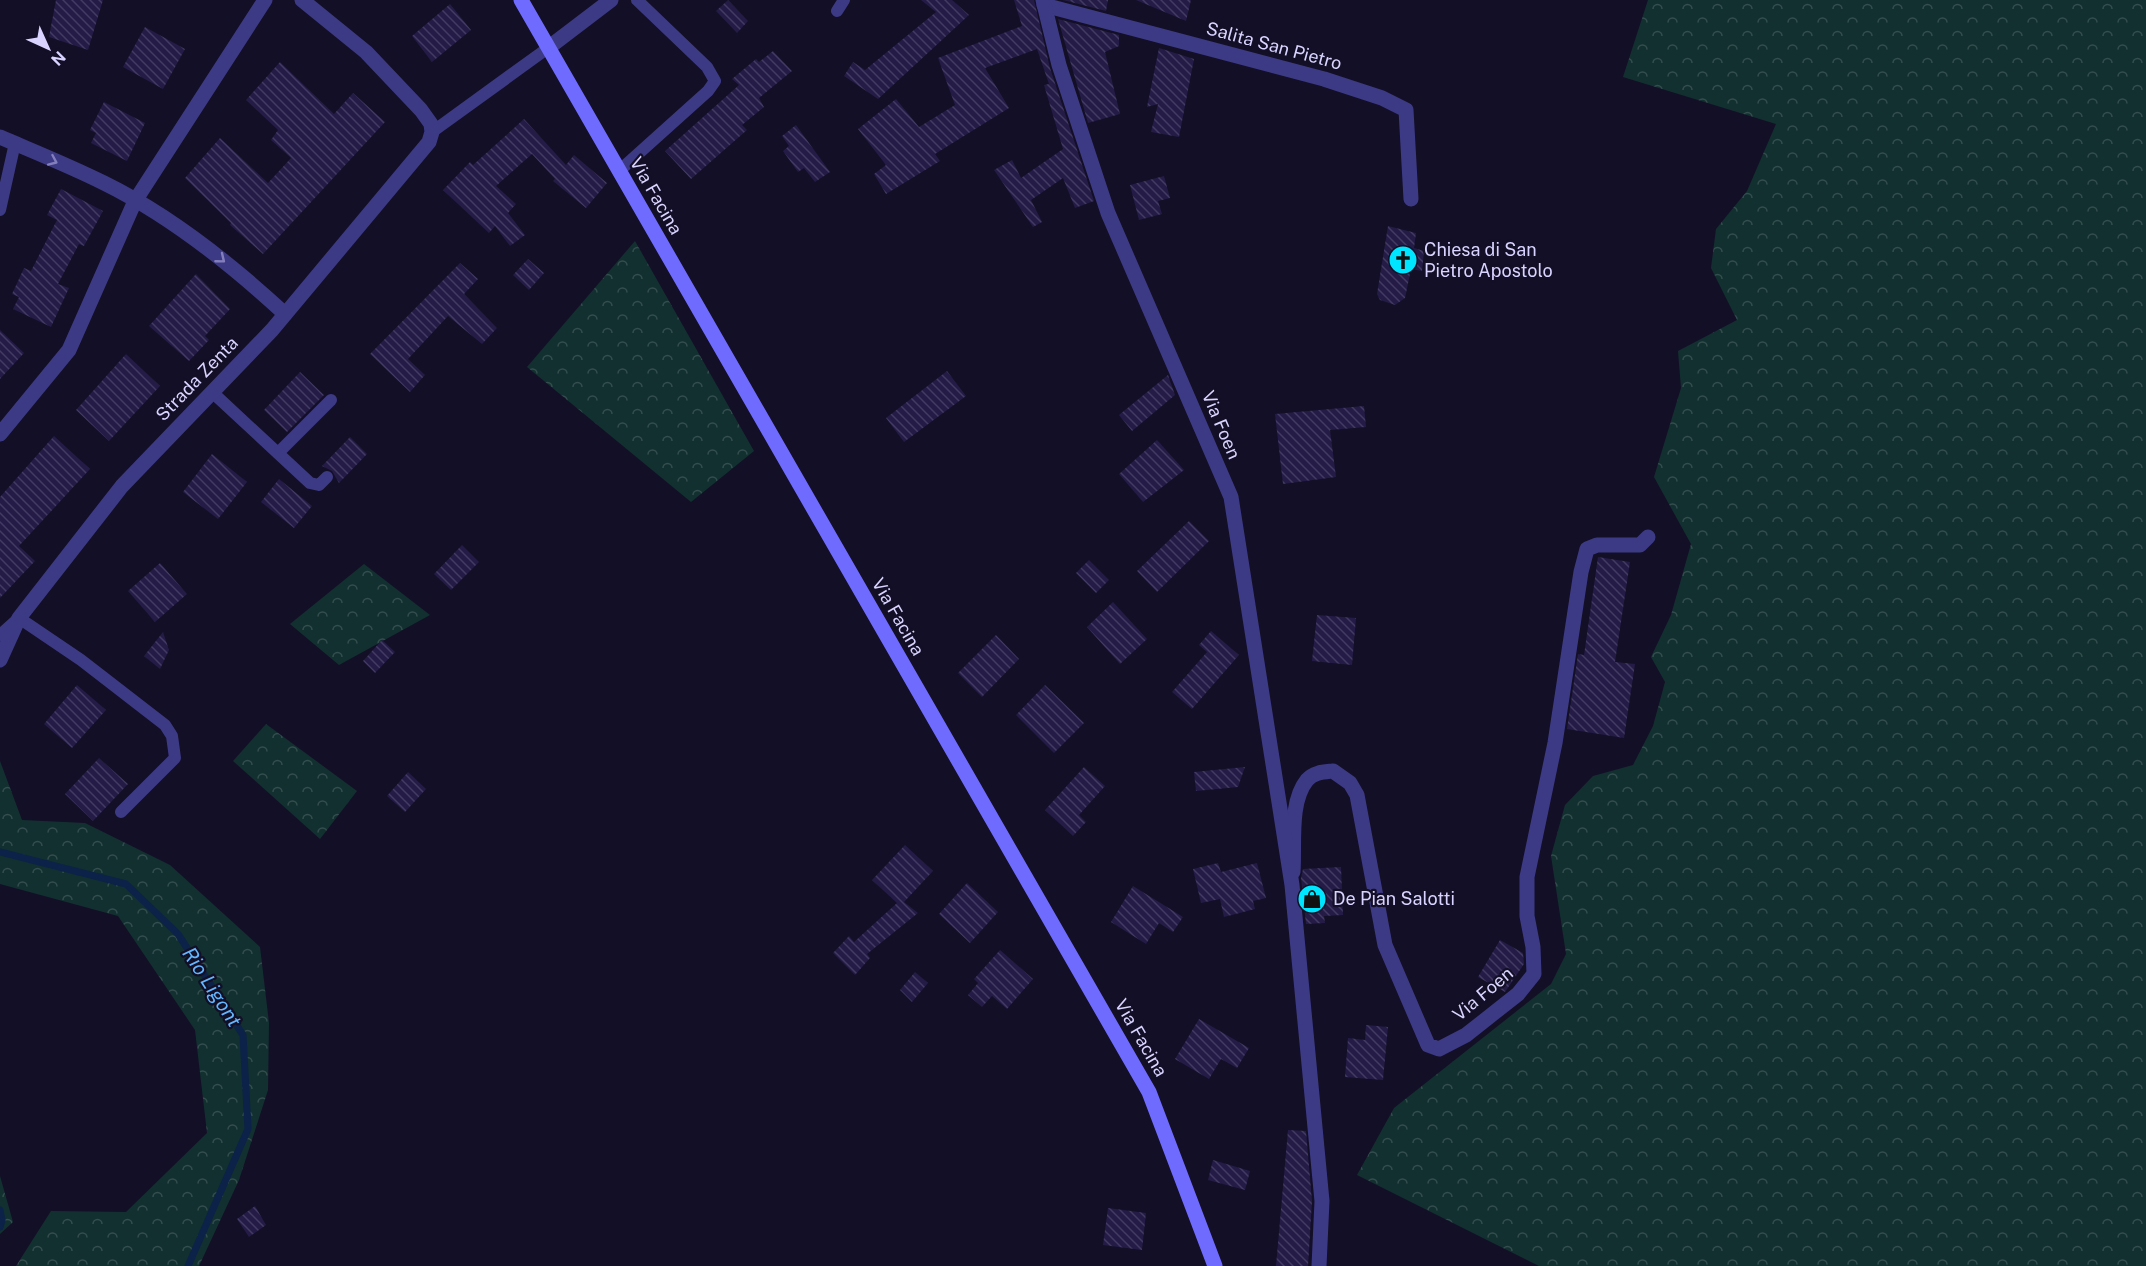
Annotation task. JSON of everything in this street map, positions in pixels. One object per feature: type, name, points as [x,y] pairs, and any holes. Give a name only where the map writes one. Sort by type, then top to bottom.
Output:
[{"type":"main road","name":"Via Facina","points":[[520,0],[1149,1092],[1215,1266]]},
{"type":"street","points":[[0,434],[69,350],[135,201],[265,0]]},
{"type":"street","points":[[302,0],[366,52],[427,118],[432,132]]},
{"type":"street","points":[[548,48],[611,0]]},
{"type":"street","name":"Salita San Pietro","points":[[1043,2],[1324,79],[1382,98],[1406,110],[1411,199]]},
{"type":"street","name":"Via Foen","points":[[1043,2],[1059,65],[1108,213],[1231,497],[1292,885],[1322,1201],[1319,1266]]},
{"type":"street","name":"Strada Zenta","points":[[0,660],[19,618],[122,486],[285,314],[424,150],[432,132]]},
{"type":"street","points":[[0,137],[105,183],[135,201],[218,257],[285,314]]},
{"type":"street","name":"Via Foen","points":[[1292,885],[1297,801],[1308,780],[1317,772],[1333,771],[1350,783],[1358,795],[1385,945],[1428,1045],[1439,1049],[1466,1035],[1518,994],[1534,974],[1533,946],[1527,916],[1527,877],[1555,743],[1587,549],[1597,545],[1640,545],[1648,537]]},
{"type":"lane","points":[[619,171],[708,91],[715,81],[707,67],[637,0]]},
{"type":"lane","points":[[432,132],[548,48]]},
{"type":"lane","points":[[0,210],[15,143]]},
{"type":"lane","points":[[212,392],[310,483],[319,485],[327,477]]},
{"type":"lane","points":[[278,453],[331,400]]},
{"type":"lane","points":[[0,635],[19,618],[140,704],[165,725],[172,736],[175,758],[122,812]]},
{"type":"green space","points":[[1648,0],[2146,0],[2146,1266],[1539,1266],[1357,1175],[1394,1108],[1551,984],[1566,954],[1551,856],[1565,805],[1593,776],[1633,765],[1653,726],[1665,682],[1651,657],[1671,615],[1691,544],[1654,477],[1681,388],[1678,351],[1737,320],[1711,268],[1716,229],[1747,191],[1776,124],[1623,77]]},
{"type":"green space","points":[[635,241],[754,451],[691,502],[527,367]]},
{"type":"green space","points":[[364,564],[430,615],[339,665],[290,624]]},
{"type":"green space","points":[[266,724],[357,791],[320,839],[233,761]]},
{"type":"green space","points":[[0,761],[22,820],[85,823],[170,865],[260,947],[269,1023],[268,1090],[239,1180],[199,1266],[16,1266],[51,1211],[126,1212],[207,1133],[195,1030],[118,916],[0,884]]},
{"type":"green space","points":[[0,1176],[13,1222],[0,1234]]},
{"type":"building","points":[[56,0],[103,0],[88,50],[49,37]]},
{"type":"building","points":[[728,0],[748,21],[737,33],[716,11]]},
{"type":"building","points":[[921,0],[952,0],[969,15],[878,99],[844,76],[853,62],[865,70],[936,12]]},
{"type":"building","points":[[1014,0],[1034,0],[1050,68],[1094,201],[1075,208],[1063,178],[1031,200],[1042,222],[1033,227],[994,170],[1012,160],[1021,178],[1063,149],[1044,85],[1049,84],[1037,49],[985,68],[1009,108],[935,154],[940,161],[886,194],[874,174],[886,165],[858,129],[896,99],[919,127],[955,105],[938,58],[1022,26]]},
{"type":"building","points":[[1063,0],[1108,0],[1106,11]]},
{"type":"building","points":[[1136,0],[1191,0],[1186,21]]},
{"type":"building","points":[[450,4],[471,30],[432,62],[412,36]]},
{"type":"building","points":[[1058,19],[1119,35],[1119,46],[1105,52],[1120,114],[1088,123]]},
{"type":"building","points":[[145,27],[185,49],[163,89],[123,67]]},
{"type":"building","points":[[1159,48],[1194,59],[1179,137],[1151,132],[1158,104],[1147,107]]},
{"type":"building","points":[[773,51],[792,71],[759,98],[764,107],[742,125],[747,130],[691,179],[665,151],[739,85],[732,79],[756,59],[759,62]]},
{"type":"building","points":[[280,62],[334,114],[353,93],[385,122],[263,254],[230,225],[231,223],[185,178],[220,138],[268,183],[291,158],[271,140],[278,130],[246,100]]},
{"type":"building","points":[[104,102],[145,123],[127,161],[91,143],[96,133],[90,130]]},
{"type":"building","points":[[524,119],[566,165],[574,155],[607,183],[586,208],[553,181],[555,179],[532,154],[496,186],[516,204],[508,213],[525,235],[510,246],[495,226],[489,233],[443,190],[470,162],[473,165]]},
{"type":"building","points":[[796,125],[830,172],[815,182],[804,168],[798,172],[783,151],[789,146],[782,136]]},
{"type":"building","points":[[1164,176],[1170,198],[1158,201],[1162,214],[1139,220],[1130,185]]},
{"type":"building","points":[[61,189],[103,211],[84,246],[79,244],[58,284],[69,288],[51,327],[13,309],[19,297],[12,294],[24,268],[31,271],[57,220],[47,215]]},
{"type":"building","name":"Chiesa di San Pietro Apostolo","points":[[1388,226],[1416,233],[1414,248],[1424,251],[1422,271],[1411,269],[1405,298],[1395,305],[1380,300],[1377,294]]},
{"type":"building","points":[[528,259],[544,273],[529,290],[513,275]]},
{"type":"building","points":[[460,263],[478,279],[464,294],[497,328],[482,344],[448,316],[408,359],[425,375],[410,392],[370,354]]},
{"type":"building","points":[[196,274],[230,309],[205,336],[209,340],[189,361],[149,326]]},
{"type":"building","points":[[0,330],[24,353],[0,379]]},
{"type":"building","points":[[126,354],[160,386],[109,441],[76,410]]},
{"type":"building","points":[[947,371],[966,396],[904,442],[886,418]]},
{"type":"building","points":[[300,372],[324,395],[287,432],[264,410]]},
{"type":"building","points":[[1168,375],[1175,395],[1132,431],[1119,415]]},
{"type":"building","points":[[1364,406],[1366,427],[1330,430],[1336,477],[1283,484],[1275,414]]},
{"type":"building","points":[[54,436],[90,469],[19,546],[35,561],[0,598],[0,497]]},
{"type":"building","points":[[350,437],[367,454],[339,483],[332,471],[322,466]]},
{"type":"building","points":[[1157,440],[1184,470],[1143,502],[1119,474]]},
{"type":"building","points":[[212,454],[247,482],[218,519],[183,492]]},
{"type":"building","points":[[279,479],[312,506],[294,528],[261,502]]},
{"type":"building","points":[[1189,521],[1209,541],[1157,592],[1137,571]]},
{"type":"building","points":[[462,545],[479,562],[451,590],[434,574]]},
{"type":"building","points":[[1598,557],[1630,562],[1615,662],[1635,664],[1624,738],[1567,729],[1578,654],[1584,655]]},
{"type":"building","points":[[1089,560],[1109,580],[1096,593],[1076,573]]},
{"type":"building","points":[[160,563],[187,594],[155,622],[128,591]]},
{"type":"building","points":[[1113,602],[1147,639],[1120,664],[1087,627]]},
{"type":"building","points":[[1317,615],[1356,618],[1352,665],[1312,661]]},
{"type":"building","points":[[1211,631],[1239,655],[1192,709],[1172,692],[1207,652],[1199,645]]},
{"type":"building","points":[[163,632],[169,650],[160,669],[144,656]]},
{"type":"building","points":[[996,635],[1019,659],[982,697],[958,673]]},
{"type":"building","points":[[382,640],[395,652],[375,673],[363,661]]},
{"type":"building","points":[[77,685],[106,710],[72,748],[44,724]]},
{"type":"building","points":[[1045,685],[1084,723],[1054,753],[1016,715]]},
{"type":"building","points":[[99,758],[128,784],[93,821],[65,794]]},
{"type":"building","points":[[1084,767],[1105,786],[1079,815],[1086,822],[1073,836],[1045,810]]},
{"type":"building","points":[[1245,767],[1238,787],[1196,791],[1194,772]]},
{"type":"building","points":[[408,772],[426,789],[405,812],[387,796]]},
{"type":"building","points":[[905,845],[933,871],[904,902],[918,913],[867,954],[870,958],[855,975],[833,953],[849,936],[854,942],[897,903],[872,880]]},
{"type":"building","points":[[1218,863],[1221,872],[1257,863],[1266,898],[1253,901],[1255,909],[1224,917],[1220,899],[1201,903],[1193,869]]},
{"type":"building","points":[[1341,867],[1343,915],[1324,916],[1325,923],[1306,924],[1301,878],[1303,869]]},
{"type":"building","points":[[967,883],[998,912],[970,943],[939,914]]},
{"type":"building","points":[[1133,886],[1183,917],[1173,932],[1159,923],[1146,944],[1111,922]]},
{"type":"building","points":[[1500,940],[1523,953],[1524,964],[1505,992],[1478,977]]},
{"type":"building","points":[[1000,950],[1033,979],[1007,1009],[992,996],[982,1007],[968,995],[978,983],[974,979]]},
{"type":"building","points":[[915,972],[928,983],[912,1002],[900,990]]},
{"type":"building","points":[[1199,1019],[1249,1048],[1237,1068],[1221,1059],[1209,1079],[1175,1059]]},
{"type":"building","points":[[1366,1025],[1388,1027],[1383,1080],[1345,1077],[1348,1038],[1365,1040]]},
{"type":"building","points":[[1288,1130],[1306,1131],[1312,1201],[1308,1266],[1276,1266]]},
{"type":"building","points":[[1213,1160],[1250,1171],[1245,1190],[1208,1180]]},
{"type":"building","points":[[255,1206],[266,1225],[249,1237],[237,1219]]},
{"type":"building","points":[[1108,1208],[1146,1213],[1142,1250],[1103,1245]]},
{"type":"waterway","name":"Rio Ligont","points":[[0,852],[126,884],[178,934],[243,1035],[248,1129],[188,1266]]},
{"type":"waterway","points":[[0,1210],[2,1220],[0,1227]]},
{"type":"place","name":"Chiesa di San Pietro Apostolo","points":[[1403,260]]},
{"type":"place","name":"De Pian Salotti","points":[[1312,899]]}]
